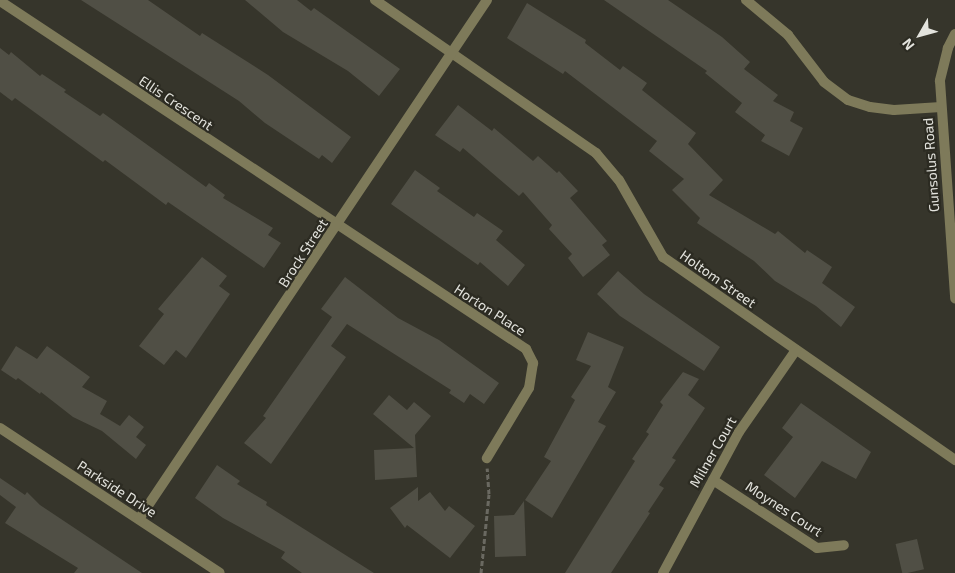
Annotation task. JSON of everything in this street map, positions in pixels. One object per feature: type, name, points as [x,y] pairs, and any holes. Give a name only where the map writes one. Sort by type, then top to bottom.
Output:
[{"type":"street","points":[[375,0],[451,54]]},
{"type":"street","name":"Brock Street","points":[[139,520],[487,0]]},
{"type":"street","points":[[746,0],[788,35],[824,82],[848,100],[870,107],[894,110],[941,107]]},
{"type":"street","name":"Ellis Crescent","points":[[0,1],[337,226]]},
{"type":"street","name":"Gunsolus Road","points":[[955,34],[948,48],[940,81],[955,298]]},
{"type":"street","name":"Holtom Street","points":[[451,54],[596,153],[619,180],[663,257],[955,460]]},
{"type":"street","name":"Horton Place","points":[[337,226],[526,349],[533,363],[529,388],[487,458]]},
{"type":"street","name":"Milner Court","points":[[663,573],[739,432],[796,350]]},
{"type":"street","name":"Parkside Drive","points":[[0,428],[220,573]]},
{"type":"street","name":"Moynes Court","points":[[712,480],[817,548],[844,545]]},
{"type":"path","points":[[481,573],[489,494],[487,458]]},
{"type":"building","points":[[81,0],[148,0],[200,36],[202,33],[268,75],[351,137],[332,163],[322,155],[319,159],[265,123],[239,101]]},
{"type":"building","points":[[245,0],[297,0],[311,11],[314,8],[400,69],[379,96],[348,71],[283,32]]},
{"type":"building","points":[[604,0],[668,0],[722,37],[750,62],[744,69],[778,95],[773,101],[794,112],[790,121],[803,128],[789,156],[761,141],[765,135],[735,112],[742,103],[705,73],[707,71]]},
{"type":"building","points":[[527,3],[586,40],[585,43],[620,70],[623,66],[647,83],[642,90],[696,133],[688,144],[723,180],[709,195],[775,234],[778,231],[805,253],[807,250],[832,267],[822,283],[855,307],[841,327],[816,306],[775,281],[754,261],[697,223],[700,218],[672,190],[684,179],[649,151],[657,141],[565,71],[563,74],[507,38]]},
{"type":"building","points":[[0,48],[9,55],[11,52],[40,76],[42,74],[66,90],[64,92],[100,116],[103,113],[206,187],[209,183],[225,195],[223,198],[273,228],[268,235],[281,243],[264,268],[168,202],[166,205],[105,160],[103,162],[15,98],[12,101],[0,92]]},
{"type":"building","points":[[458,105],[492,131],[494,128],[533,161],[538,156],[557,173],[559,171],[578,191],[570,198],[607,241],[602,245],[610,255],[583,277],[568,258],[572,254],[549,229],[552,225],[523,192],[519,196],[463,148],[460,152],[435,135]]},
{"type":"building","points":[[415,170],[440,188],[437,191],[474,217],[477,213],[503,231],[496,240],[525,265],[508,286],[480,262],[478,265],[391,204]]},
{"type":"building","points":[[202,257],[227,276],[219,286],[230,294],[186,358],[176,350],[164,365],[139,346],[164,314],[158,309]]},
{"type":"building","points":[[618,271],[644,294],[720,347],[704,371],[620,316],[597,294]]},
{"type":"building","points":[[345,277],[398,318],[439,340],[499,383],[484,404],[470,394],[464,403],[449,393],[451,390],[347,324],[331,346],[346,357],[271,464],[244,443],[266,418],[263,416],[332,317],[321,309]]},
{"type":"building","points":[[588,332],[624,347],[608,387],[616,392],[598,422],[606,426],[552,518],[525,500],[551,461],[544,457],[575,400],[571,397],[591,366],[576,360]]},
{"type":"building","points":[[16,346],[37,359],[47,346],[90,377],[82,387],[107,401],[100,414],[120,426],[129,415],[144,427],[136,437],[146,445],[136,459],[102,431],[73,417],[41,392],[40,394],[18,378],[16,380],[1,370]]},
{"type":"building","points":[[683,372],[699,379],[688,395],[705,408],[672,458],[676,460],[659,485],[664,488],[648,512],[650,513],[611,573],[565,573],[635,461],[632,459],[649,434],[646,432],[663,405],[660,402]]},
{"type":"building","points":[[389,395],[407,410],[414,402],[431,416],[415,435],[417,477],[375,480],[374,450],[414,448],[373,414]]},
{"type":"building","points":[[801,403],[871,452],[856,479],[822,461],[795,498],[764,475],[793,437],[782,428]]},
{"type":"building","points":[[217,465],[240,481],[237,484],[267,502],[266,505],[374,573],[302,573],[281,558],[285,552],[223,518],[195,498]]},
{"type":"building","points":[[0,478],[25,495],[27,492],[40,505],[142,573],[74,573],[78,568],[5,523],[16,507],[0,495]]},
{"type":"building","points":[[418,487],[418,501],[430,492],[445,511],[449,506],[475,526],[450,558],[407,525],[405,528],[390,508]]},
{"type":"building","points":[[524,501],[526,556],[495,557],[494,516],[514,515]]},
{"type":"building","points":[[917,539],[924,569],[902,573],[896,544]]}]
